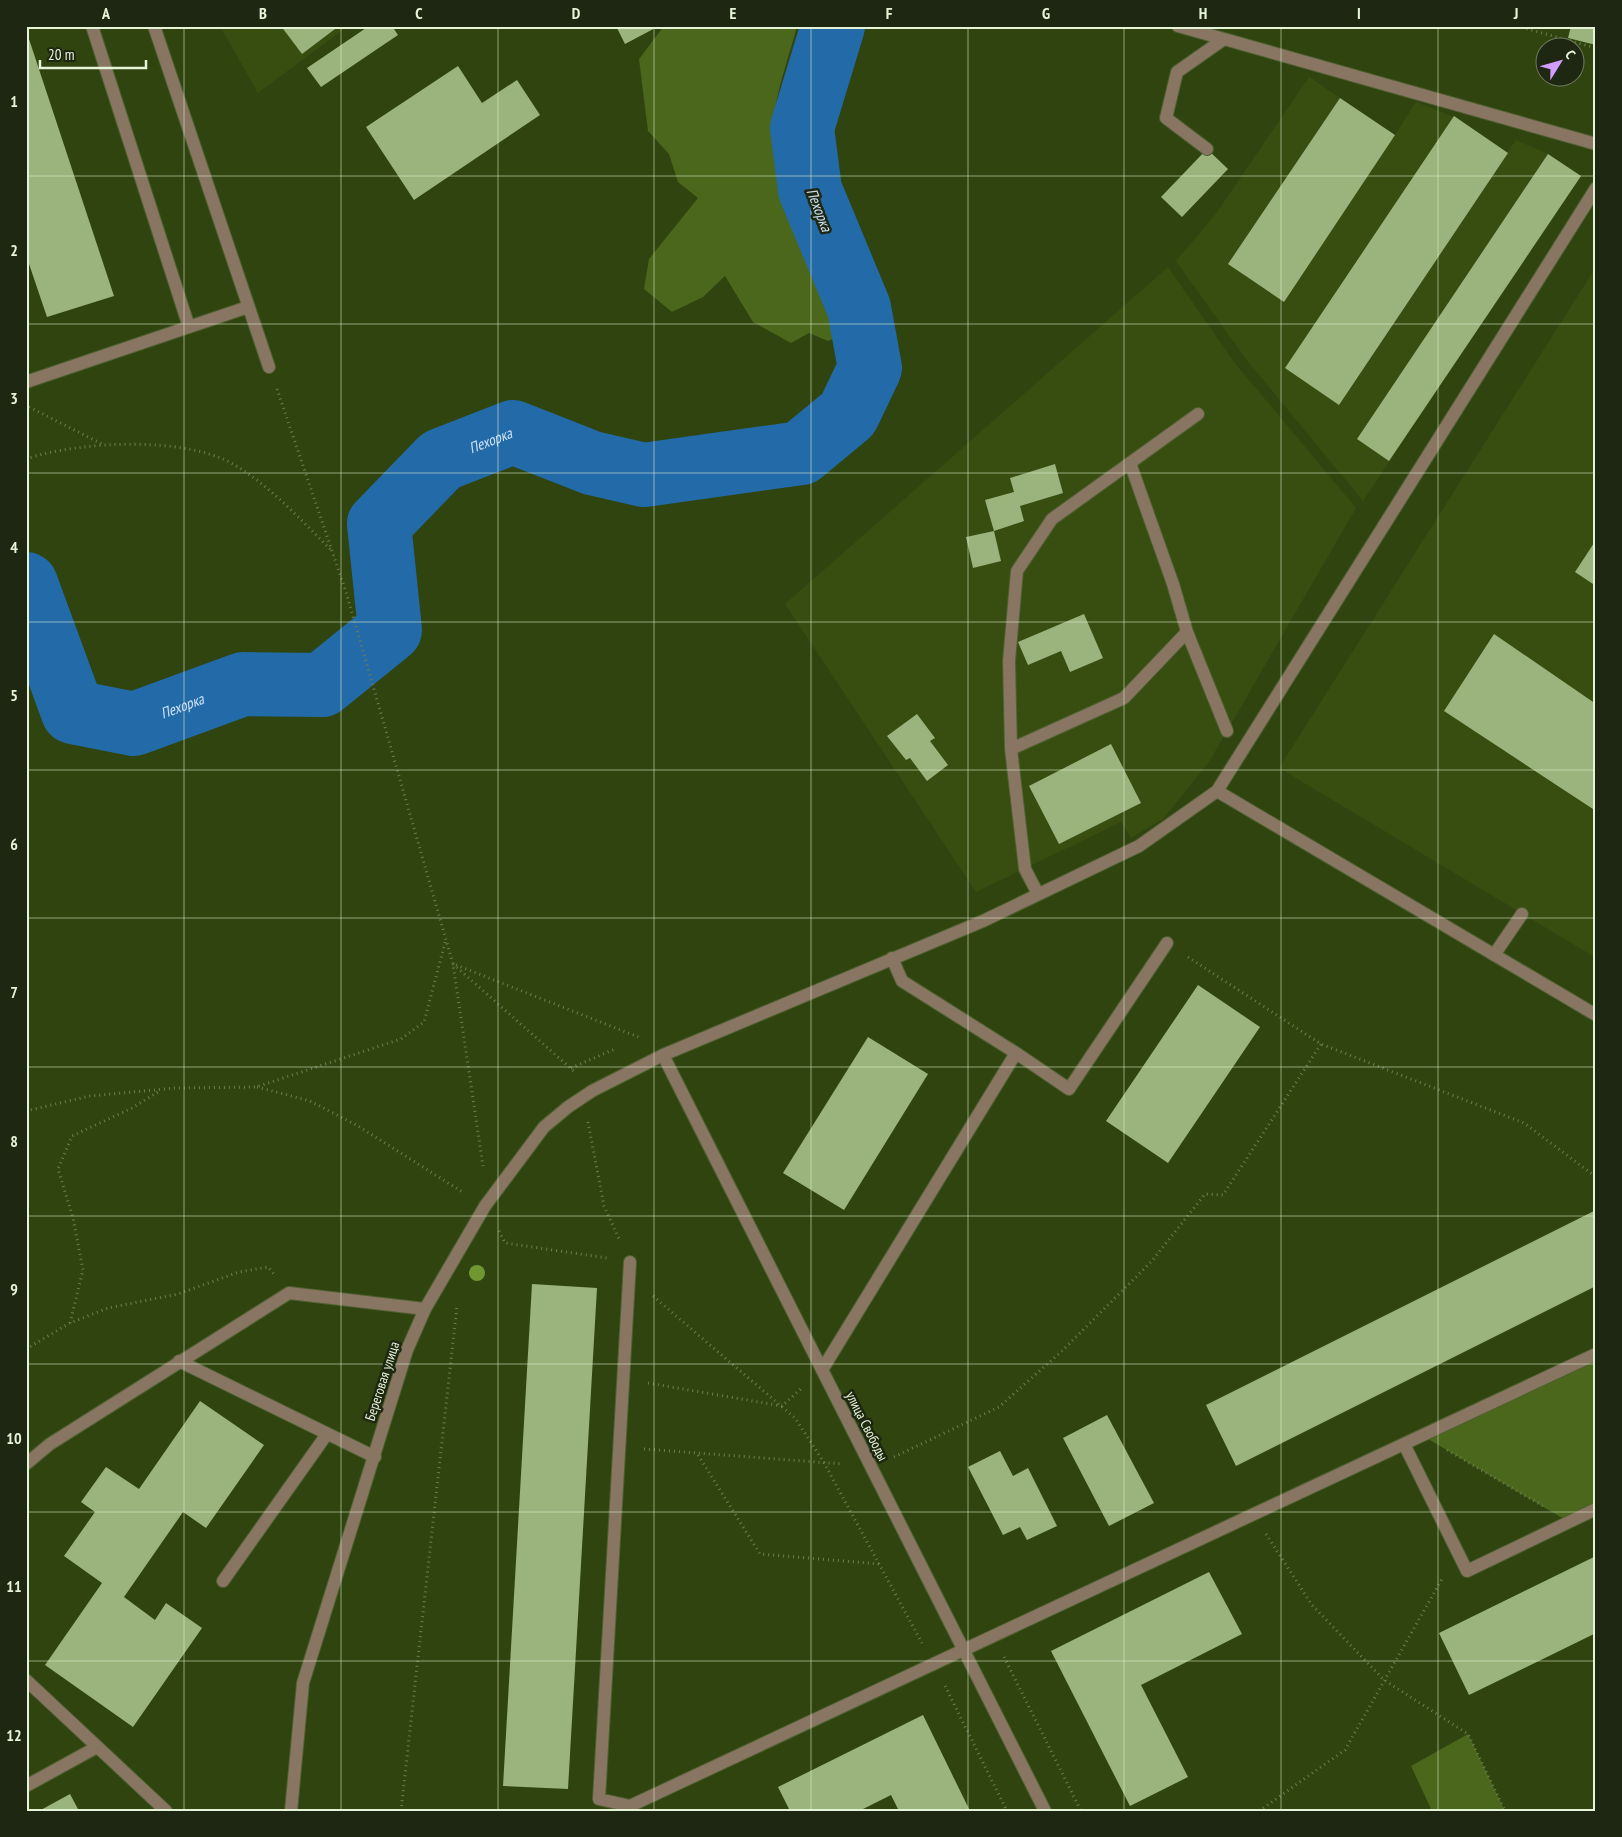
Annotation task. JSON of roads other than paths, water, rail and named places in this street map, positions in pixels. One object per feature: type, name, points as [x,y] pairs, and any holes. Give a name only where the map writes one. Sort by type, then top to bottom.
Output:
[{"type":"street","points":[[92,26],[189,327]]},
{"type":"street","points":[[154,26],[269,367]]},
{"type":"street","points":[[1178,26],[1596,144]]},
{"type":"street","points":[[1207,149],[1166,118],[1178,72],[1224,39]]},
{"type":"street","points":[[1596,188],[1218,791],[1596,1015]]},
{"type":"street","points":[[26,382],[248,307]]},
{"type":"street","points":[[1038,894],[1025,869],[1011,750],[1009,661],[1017,571],[1052,519],[1198,414]]},
{"type":"street","points":[[1130,463],[1173,584],[1187,632],[1227,731]]},
{"type":"street","points":[[1011,750],[1124,698],[1187,632]]},
{"type":"street","name":"Береговая улица","points":[[290,1811],[303,1683],[407,1350],[425,1309],[484,1206],[544,1127],[592,1091],[663,1055],[983,921],[1139,846],[1218,791]]},
{"type":"street","points":[[1494,955],[1522,914]]},
{"type":"street","points":[[892,958],[902,981],[1069,1088],[1167,943]]},
{"type":"street","points":[[822,1370],[1016,1053]]},
{"type":"street","name":"улица Свободы","points":[[663,1055],[1044,1811]]},
{"type":"street","points":[[630,1262],[599,1799],[630,1806],[1596,1354]]},
{"type":"street","points":[[26,1464],[50,1444],[289,1293],[425,1309]]},
{"type":"street","points":[[180,1362],[375,1457]]},
{"type":"street","points":[[223,1581],[327,1434]]},
{"type":"street","points":[[1404,1444],[1466,1571],[1596,1509]]},
{"type":"street","points":[[26,1680],[166,1811]]},
{"type":"street","points":[[26,1786],[97,1747]]},
{"type":"waterway","name":"Пехорка","points":[[26,584],[73,712],[134,724],[243,684],[322,685],[390,630],[379,524],[441,460],[513,432],[592,463],[644,475],[801,453],[848,414],[870,368],[859,308],[810,190],[802,128],[833,26]]}]
